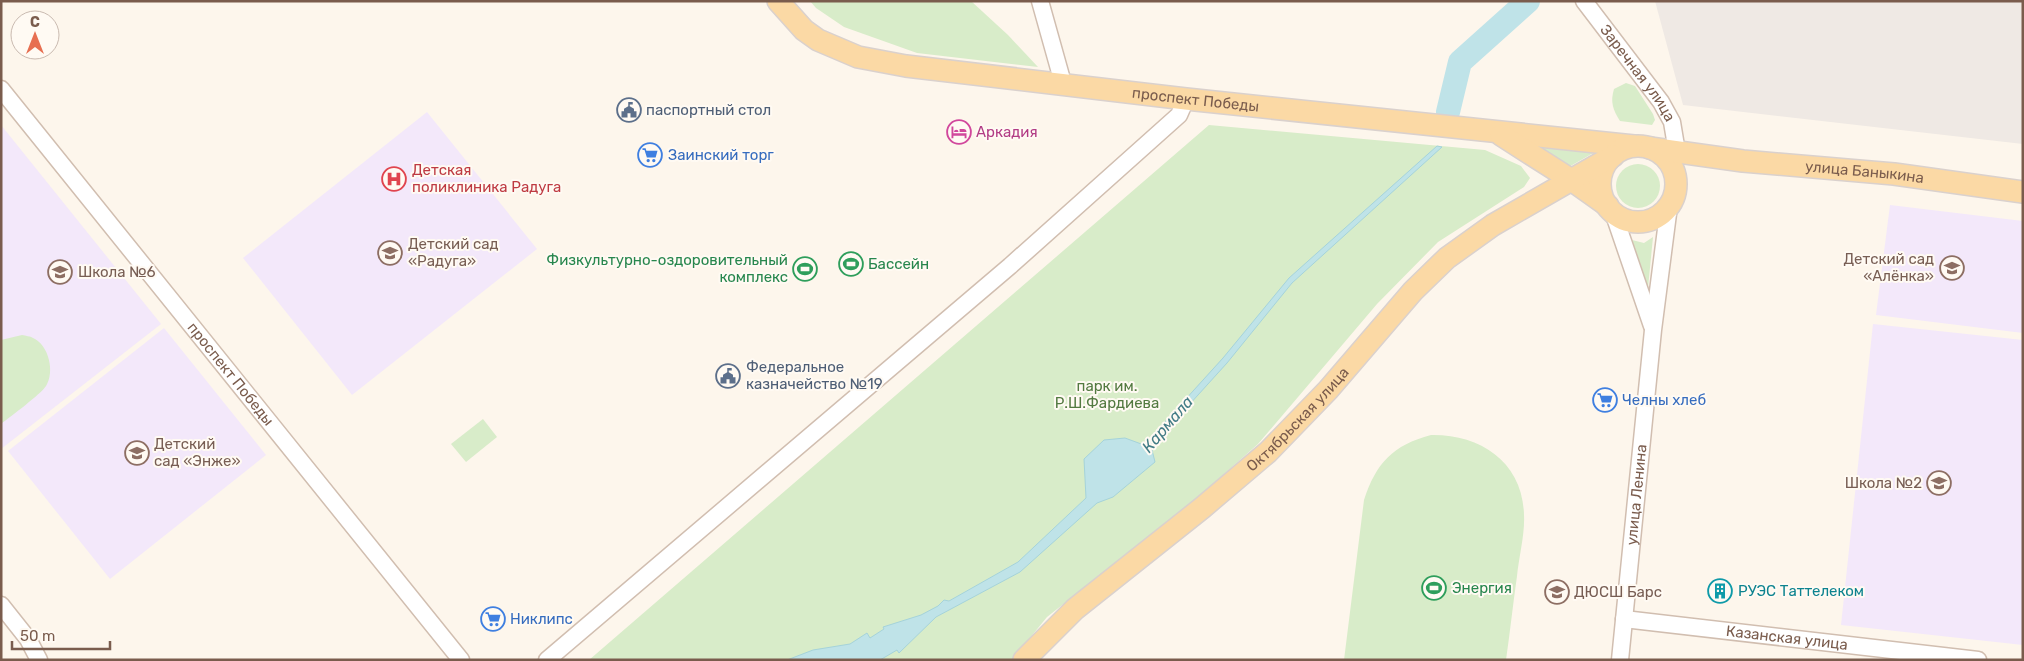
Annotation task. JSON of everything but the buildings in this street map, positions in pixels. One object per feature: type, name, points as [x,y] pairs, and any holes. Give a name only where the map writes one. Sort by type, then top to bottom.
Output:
[{"type":"main road","name":"проспект Победы","points":[[778,1],[804,30],[818,40],[858,57],[906,66],[1186,99],[1677,152]]},
{"type":"main road","points":[[1496,133],[1570,179],[1610,209],[1626,220],[1642,222],[1657,217],[1669,206],[1675,192],[1675,176],[1673,169],[1664,156],[1642,147],[1626,148],[1613,156],[1604,169],[1600,184],[1601,192],[1610,209]]},
{"type":"main road","name":"улица Баныкина","points":[[1677,152],[1894,174],[2023,192]]},
{"type":"main road","name":"Октябрьская улица","points":[[1024,660],[1075,609],[1202,508],[1268,452],[1328,390],[1402,304],[1447,258],[1493,224],[1613,156]]},
{"type":"main road","points":[[1675,176],[1705,156]]},
{"type":"street","points":[[1040,1],[1061,76],[1061,84]]},
{"type":"street","name":"Заречная улица","points":[[1584,1],[1661,102],[1672,122],[1677,152]]},
{"type":"street","name":"проспект Победы","points":[[1,89],[461,660]]},
{"type":"street","points":[[547,660],[1010,266],[1179,115],[1186,99]]},
{"type":"street","name":"улица Ленина","points":[[1620,660],[1653,330],[1669,206]]},
{"type":"street","points":[[1610,209],[1653,330]]},
{"type":"street","points":[[1,605],[28,639],[39,660]]},
{"type":"street","name":"Казанская улица","points":[[1624,619],[1978,660]]},
{"type":"shaded area","points":[[1655,1],[2023,1],[2023,144],[1683,105]]},
{"type":"shaded area","name":"Детский сад «Радуга»","points":[[427,112],[537,249],[352,395],[243,258]]},
{"type":"shaded area","name":"Школа №6","points":[[1,125],[161,324],[1,449]]},
{"type":"shaded area","name":"Детский сад «Алёнка»","points":[[1890,205],[2023,221],[2023,333],[1876,315]]},
{"type":"shaded area","name":"Школа №2","points":[[1873,324],[2023,340],[2023,645],[1841,625]]},
{"type":"shaded area","name":"Детский сад «Энже»","points":[[164,328],[266,455],[110,579],[8,451]]},
{"type":"green space","points":[[810,1],[971,1],[1008,35],[1038,67],[917,53],[844,27],[816,8]]},
{"type":"green space","points":[[1626,83],[1635,86],[1653,114],[1655,120],[1652,125],[1620,121],[1613,106],[1612,98],[1614,89]]},
{"type":"green space","name":"парк им. Р.Ш.Фардиева","points":[[1209,125],[1485,150],[1521,166],[1530,178],[1524,187],[1438,242],[1377,304],[1258,444],[1189,505],[1047,617],[1012,660],[589,660]]},
{"type":"green space","points":[[1537,145],[1595,152],[1567,168]]},
{"type":"green space","points":[[1634,164],[1642,164],[1654,170],[1660,186],[1654,202],[1642,208],[1634,208],[1622,202],[1616,190],[1616,182],[1622,170]]},
{"type":"green space","points":[[1653,237],[1648,288],[1632,240],[1644,243]]},
{"type":"green space","points":[[22,335],[32,337],[43,346],[49,359],[49,380],[38,395],[1,424],[1,340]]},
{"type":"green space","points":[[483,419],[497,437],[466,462],[451,444]]},
{"type":"green space","name":"Энергия","points":[[1431,435],[1449,436],[1466,440],[1482,446],[1496,455],[1507,466],[1516,480],[1522,496],[1524,530],[1506,660],[1344,660],[1364,500],[1369,487],[1380,466],[1396,450],[1406,444]]},
{"type":"water","points":[[1437,146],[1442,147],[1292,283],[1227,363],[1169,427],[1152,450],[1155,462],[1113,497],[1097,503],[1020,572],[936,617],[899,653],[897,650],[880,660],[787,660],[813,650],[850,644],[867,633],[870,638],[884,629],[883,627],[921,615],[938,606],[944,600],[949,601],[1018,562],[1086,498],[1084,459],[1104,440],[1125,438],[1144,445],[1223,358],[1289,278]]},
{"type":"waterway","name":"Кармала","points":[[1448,112],[1460,62],[1528,1]]},
{"type":"place","name":"паспортный стол","points":[[629,110]]},
{"type":"place","name":"Аркадия","points":[[959,132]]},
{"type":"place","name":"Заинский торг","points":[[650,155]]},
{"type":"place","name":"Детская поликлиника Радуга","points":[[394,179]]},
{"type":"place","name":"Детский сад «Радуга»","points":[[390,253]]},
{"type":"place","name":"Бассейн","points":[[851,264]]},
{"type":"place","name":"Детский сад «Алёнка»","points":[[1952,268]]},
{"type":"place","name":"Физкультурно-оздоровительный комплекс","points":[[805,269]]},
{"type":"place","name":"Школа №6","points":[[60,272]]},
{"type":"place","name":"Федеральное казначейство №19","points":[[728,376]]},
{"type":"place","name":"Челны хлеб","points":[[1605,400]]},
{"type":"place","name":"Детский сад «Энже»","points":[[137,453]]},
{"type":"place","name":"Школа №2","points":[[1939,483]]},
{"type":"place","name":"Энергия","points":[[1434,588]]},
{"type":"place","name":"РУЭС Таттелеком","points":[[1720,591]]},
{"type":"place","name":"ДЮСШ Барс","points":[[1557,592]]},
{"type":"place","name":"Никлипс","points":[[493,619]]}]
